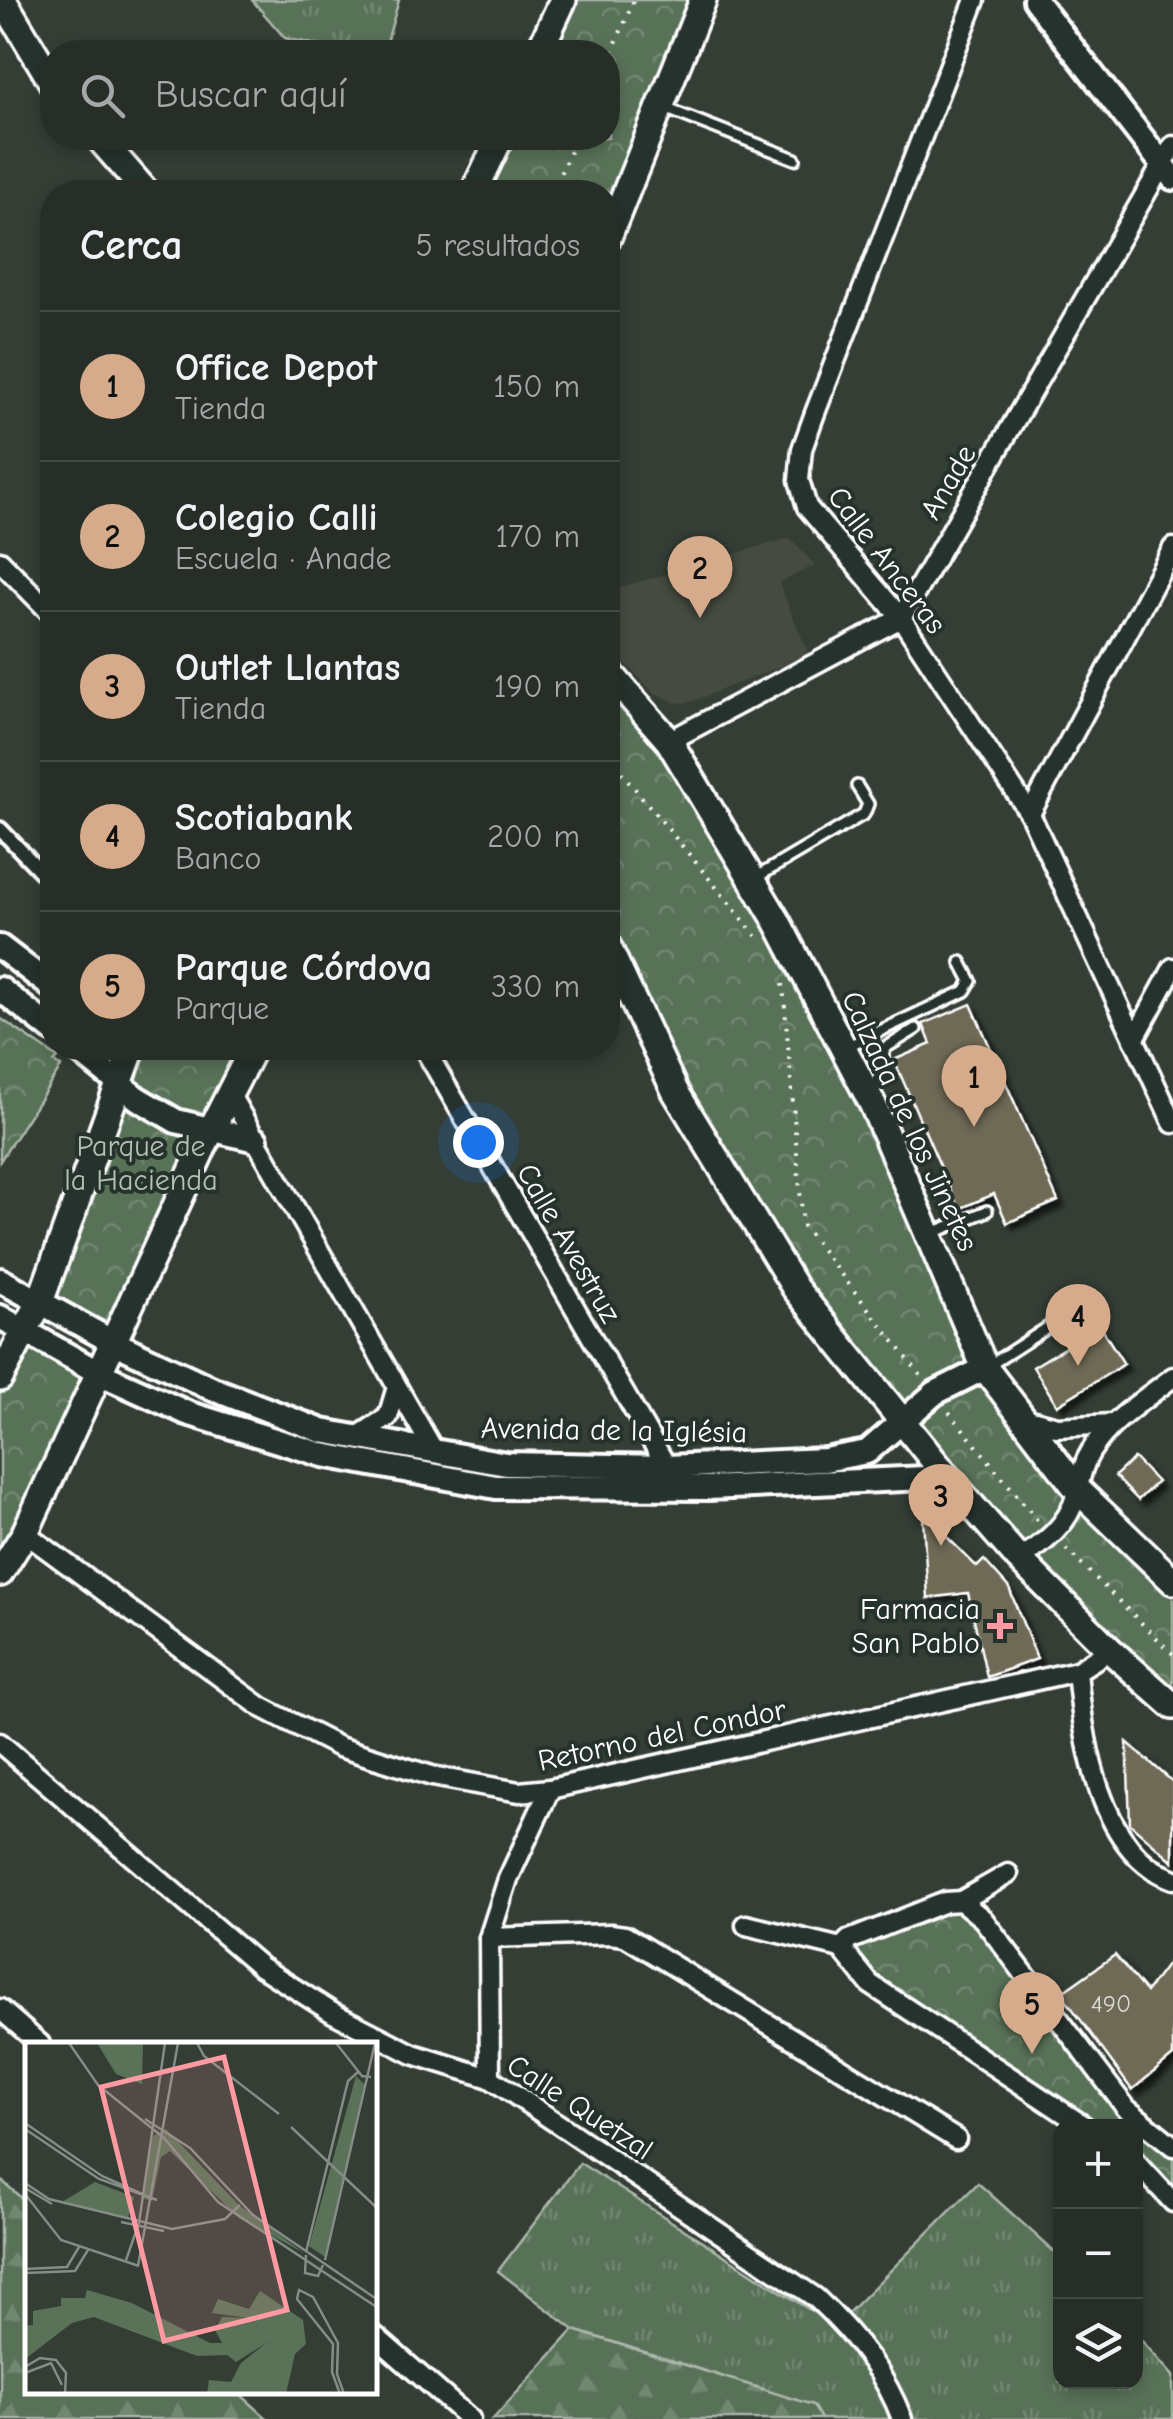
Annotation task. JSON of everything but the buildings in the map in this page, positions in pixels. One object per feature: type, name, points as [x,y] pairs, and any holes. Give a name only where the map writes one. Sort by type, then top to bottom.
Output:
[{"type":"main road","points":[[2,0],[40,62]]},
{"type":"main road","points":[[545,40],[563,0]]},
{"type":"main road","points":[[620,207],[703,0]]},
{"type":"main road","points":[[110,150],[136,180]]},
{"type":"main road","points":[[480,180],[494,150]]},
{"type":"main road","name":"Calzada de los Jinetes","points":[[620,685],[670,742],[752,879],[843,1048],[873,1105],[986,1368],[1077,1489],[1173,1581]]},
{"type":"main road","points":[[620,973],[675,1091],[795,1288],[1019,1560],[1173,1706]]},
{"type":"main road","points":[[0,1378],[40,1302],[127,1060]]},
{"type":"main road","points":[[0,1574],[25,1533],[247,1060]]},
{"type":"street","name":"Calle Anceras","points":[[975,0],[802,450],[799,480],[807,507],[901,618],[1030,814],[1173,1123]]},
{"type":"street","points":[[1035,0],[1169,163]]},
{"type":"street","name":"Anade","points":[[901,618],[1169,163]]},
{"type":"street","points":[[1030,814],[1173,548]]},
{"type":"street","points":[[0,560],[40,602]]},
{"type":"street","points":[[670,742],[901,618]]},
{"type":"street","points":[[0,829],[40,870]]},
{"type":"street","points":[[0,947],[40,978]]},
{"type":"street","points":[[1134,1040],[1173,968]]},
{"type":"street","points":[[0,989],[40,1021]]},
{"type":"street","points":[[91,1060],[156,1110],[176,1120],[256,1140]]},
{"type":"street","name":"Calle Avestruz","points":[[431,1060],[667,1467]]},
{"type":"street","points":[[230,1095],[434,1451]]},
{"type":"street","name":"Avenida de la Iglésia","points":[[0,1280],[113,1342],[212,1389],[322,1432],[506,1464],[667,1467],[825,1460],[867,1452],[934,1394],[986,1368]]},
{"type":"street","name":"Avenida de la Iglésia","points":[[0,1318],[101,1374],[187,1413],[323,1455],[496,1487],[708,1488],[947,1477]]},
{"type":"street","points":[[1019,1560],[1053,1536],[1075,1500],[1088,1455],[1112,1424],[1173,1377]]},
{"type":"street","points":[[357,1438],[388,1417],[397,1387]]},
{"type":"street","points":[[1021,1417],[1057,1427],[1112,1424]]},
{"type":"street","name":"Retorno del Condor","points":[[25,1533],[262,1707],[339,1747],[432,1776],[519,1792],[550,1789],[1077,1671],[1110,1650]]},
{"type":"street","points":[[1077,1671],[1082,1727],[1099,1789],[1126,1844],[1161,1875],[1173,1879]]},
{"type":"street","name":"Calle Quetzal","points":[[0,1743],[261,1968],[333,2013],[413,2054],[490,2078],[816,2298],[838,2319],[883,2378],[902,2419]]},
{"type":"street","points":[[490,2078],[489,1938],[508,1879],[550,1789]]},
{"type":"street","points":[[841,1948],[849,1940],[945,1902],[961,1901],[1008,1874]]},
{"type":"street","points":[[961,1901],[983,1919],[1126,2108],[1173,2146]]},
{"type":"street","points":[[746,1925],[841,1948],[870,1984],[1073,2119]]},
{"type":"street","points":[[489,1938],[624,1936],[956,2139]]},
{"type":"street","points":[[0,2009],[38,2042]]},
{"type":"street","points":[[1143,2170],[1173,2202]]},
{"type":"street","points":[[378,2339],[470,2419]]},
{"type":"lane","points":[[660,106],[794,159]]},
{"type":"lane","points":[[752,879],[864,814],[868,804],[856,786]]},
{"type":"lane","points":[[843,1048],[965,991],[971,981],[961,962]]},
{"type":"lane","points":[[873,1105],[886,1048],[916,1029]]},
{"type":"lane","points":[[928,1235],[987,1211]]},
{"type":"lane","points":[[986,1368],[1090,1300]]},
{"type":"path","points":[[617,40],[634,0]]},
{"type":"path","points":[[557,180],[571,150]]},
{"type":"path","points":[[620,771],[769,951]]},
{"type":"path","points":[[783,984],[803,1226],[999,1477],[1130,1616],[1173,1654]]},
{"type":"shaded area","points":[[789,538],[815,565],[779,583],[809,655],[691,702],[676,703],[652,691],[620,658],[620,587]]},
{"type":"green space","points":[[252,0],[399,0],[387,40],[285,38]]},
{"type":"green space","points":[[565,0],[702,0],[620,204],[620,180],[482,180],[495,150],[620,150],[620,40],[546,40]]},
{"type":"green space","points":[[620,690],[667,743],[867,1108],[982,1372],[1173,1586],[1173,1702],[1112,1647],[796,1288],[620,981]]},
{"type":"green space","points":[[0,1018],[40,1046],[40,1060],[56,1060],[61,1067],[0,1161]]},
{"type":"green space","name":"Parque de la Hacienda","points":[[133,1060],[243,1060],[209,1127],[123,1081]]},
{"type":"green space","name":"Parque de la Hacienda","points":[[120,1086],[204,1134],[111,1338],[43,1300]]},
{"type":"green space","points":[[27,1341],[95,1376],[0,1566],[0,1395]]},
{"type":"green space","points":[[961,1903],[1125,2109],[1137,2119],[1078,2119],[851,1962],[851,1942]]},
{"type":"green space","points":[[1143,2124],[1173,2148],[1173,2199],[1143,2167]]},
{"type":"green space","points":[[580,2163],[835,2326],[978,2183],[1053,2251],[1053,2389],[1143,2389],[1143,2342],[1173,2376],[1173,2419],[821,2419],[812,2405],[574,2330],[498,2271]]},
{"type":"green space","points":[[0,2179],[25,2201],[25,2394],[240,2394],[268,2419],[0,2419]]},
{"type":"green space","points":[[574,2330],[813,2405],[821,2419],[493,2419]]},
{"type":"place","name":"Colegio Calli","points":[[700,618]]},
{"type":"place","name":"Office Depot","points":[[974,1127]]},
{"type":"place","name":"Scotiabank","points":[[1078,1366]]},
{"type":"place","name":"Outlet Llantas","points":[[941,1546]]},
{"type":"place","name":"Farmacia San Pablo","points":[[1000,1626]]},
{"type":"place","name":"Parque Córdova","points":[[1032,2054]]}]
